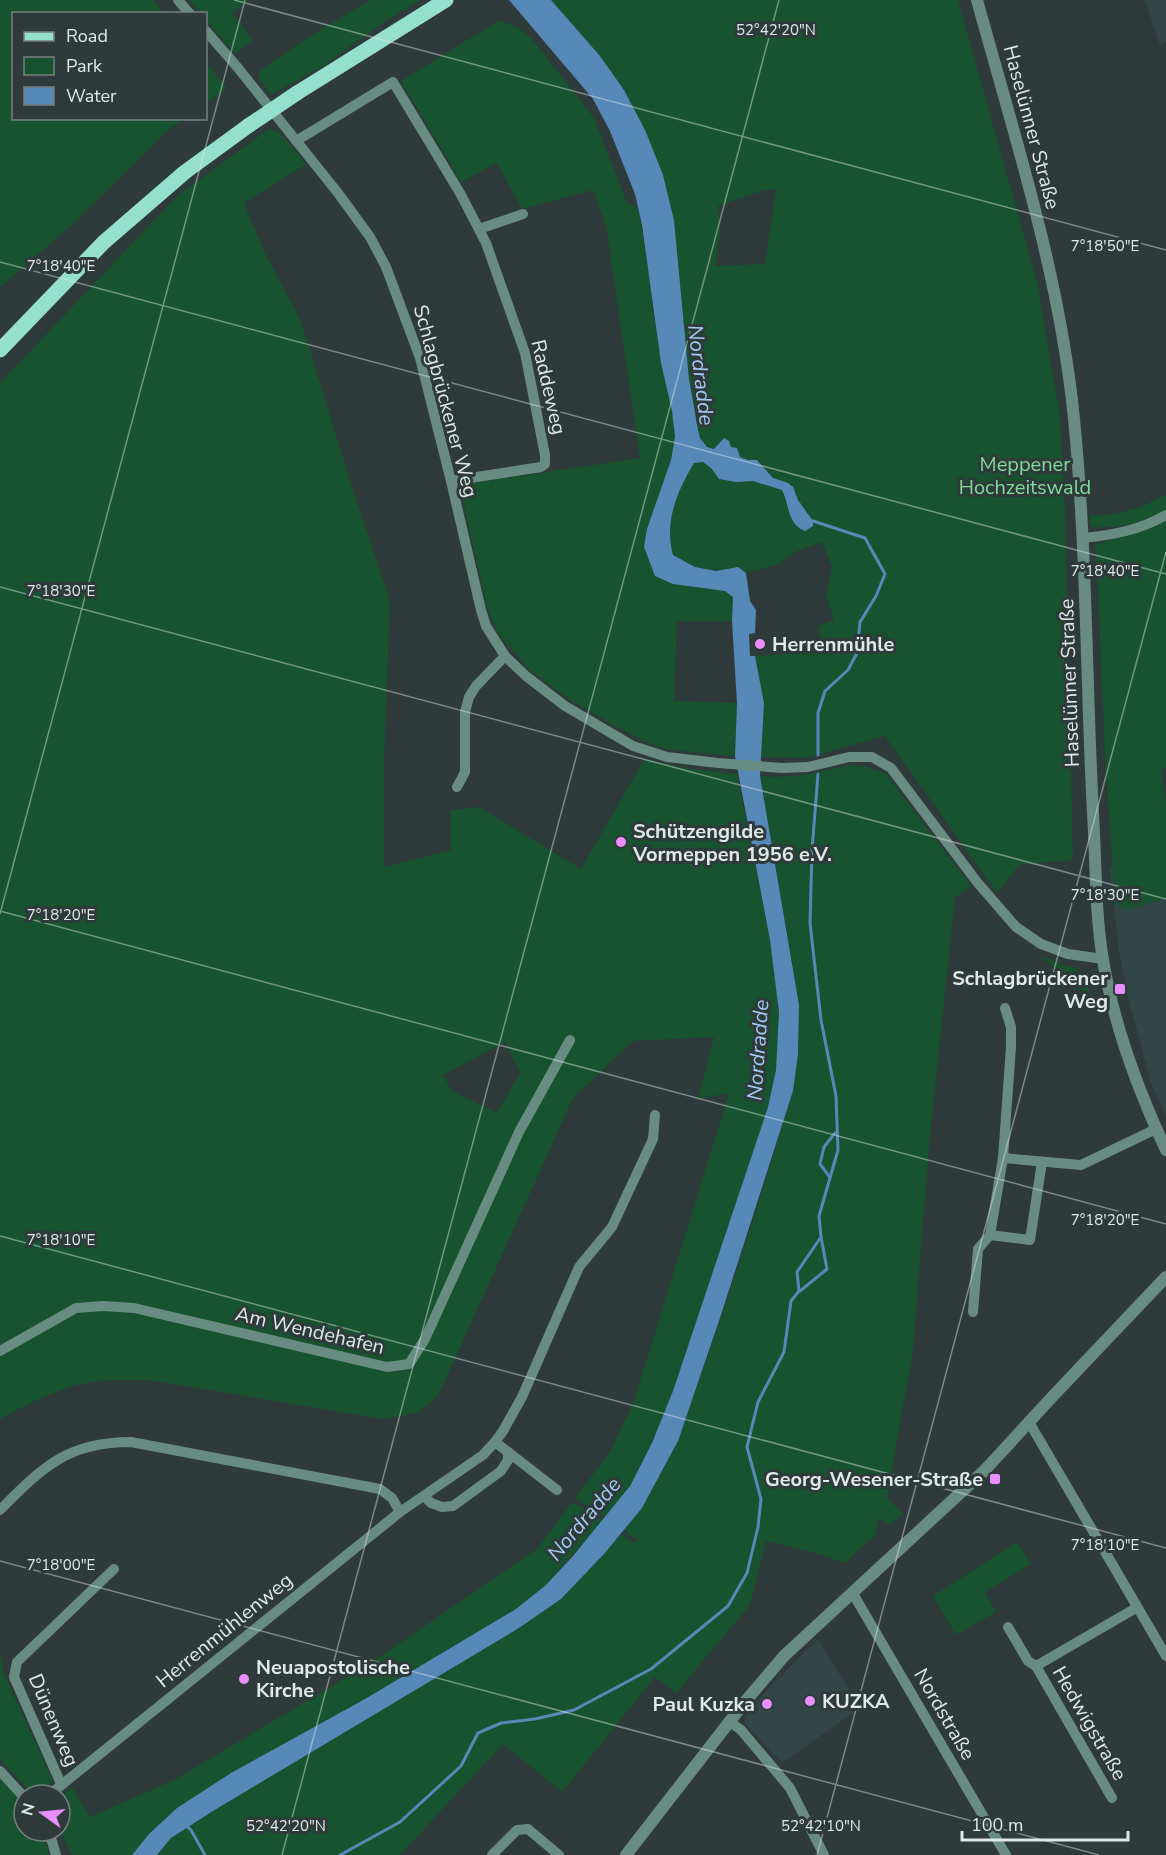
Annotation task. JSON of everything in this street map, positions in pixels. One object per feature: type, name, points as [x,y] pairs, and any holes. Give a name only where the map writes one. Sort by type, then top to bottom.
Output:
[{"type":"main road","points":[[0,350],[104,242],[184,172],[297,93],[446,0]]},
{"type":"street","points":[[178,0],[188,12]]},
{"type":"street","name":"Haselünner Straße","points":[[977,0],[1049,267],[1074,416],[1083,538],[1098,913],[1103,959],[1114,1011],[1134,1076],[1166,1149]]},
{"type":"street","name":"Schlagbrückener Weg","points":[[207,32],[354,215],[386,267],[420,358],[481,610],[486,626],[505,656],[526,676],[565,706],[633,746],[667,757],[782,768],[808,767],[849,757],[872,758],[891,768],[977,882],[1017,927],[1041,945],[1068,954],[1103,959]]},
{"type":"street","name":"Raddeweg","points":[[296,141],[393,82],[460,193],[486,243],[525,353],[545,464],[541,467],[451,481]]},
{"type":"street","points":[[478,229],[523,214]]},
{"type":"street","points":[[1083,538],[1111,535],[1148,525],[1166,515]]},
{"type":"street","points":[[457,788],[465,772],[465,712],[469,697],[476,686],[505,656]]},
{"type":"street","points":[[973,1312],[978,1249],[990,1235],[1003,1158],[1011,1047],[1011,1027],[1005,1008]]},
{"type":"street","name":"Am Wendehafen","points":[[0,1351],[76,1308],[103,1306],[134,1308],[387,1367],[409,1364],[425,1340],[519,1132],[570,1040]]},
{"type":"street","name":"Herrenmühlenweg","points":[[62,1783],[400,1512],[483,1455],[495,1442],[522,1397],[579,1267],[612,1227],[653,1139],[655,1115]]},
{"type":"street","points":[[1003,1158],[1082,1165],[1156,1129]]},
{"type":"street","points":[[990,1235],[1029,1240],[1042,1162]]},
{"type":"street","points":[[626,1855],[729,1721],[784,1656],[984,1471],[1166,1277]]},
{"type":"street","points":[[1029,1422],[1166,1656]]},
{"type":"street","points":[[0,1510],[35,1475],[63,1455],[105,1442],[131,1442],[380,1489],[392,1498],[400,1512]]},
{"type":"street","points":[[495,1442],[557,1490]]},
{"type":"street","points":[[424,1496],[431,1503],[442,1507],[453,1506],[501,1471],[508,1460],[508,1452]]},
{"type":"street","name":"Dünenweg","points":[[61,1783],[14,1677],[14,1670],[17,1662],[114,1569]]},
{"type":"street","name":"Nordstraße","points":[[852,1592],[1006,1855]]},
{"type":"street","name":"Hedwigstraße","points":[[1036,1666],[1136,1608]]},
{"type":"street","name":"Hedwigstraße","points":[[1008,1627],[1028,1661],[1036,1666],[1112,1798]]},
{"type":"street","points":[[729,1721],[741,1730],[790,1788],[824,1855]]},
{"type":"street","points":[[0,1771],[12,1784]]},
{"type":"street","points":[[492,1855],[517,1830],[528,1829],[559,1855]]},
{"type":"shaded area","points":[[1145,0],[1166,0],[1166,42],[1160,45]]},
{"type":"shaded area","points":[[1166,855],[1166,1115],[1151,1083],[1124,982],[1110,867]]},
{"type":"shaded area","points":[[818,1639],[860,1708],[782,1763],[745,1723],[746,1715],[768,1689]]},
{"type":"green space","points":[[0,0],[153,0],[163,12],[12,12],[12,120],[183,120],[167,131],[73,224],[0,287]]},
{"type":"green space","points":[[189,0],[249,0],[232,13],[253,40],[235,54],[207,21],[207,12],[199,12]]},
{"type":"green space","points":[[371,0],[421,0],[387,20],[323,66],[271,95],[258,77],[261,70],[313,34]]},
{"type":"green space","name":"Meppener Hochzeitswald","points":[[551,0],[958,0],[1037,282],[1060,415],[1065,511],[1073,860],[1019,865],[997,893],[885,736],[806,758],[761,757],[764,703],[755,656],[820,652],[819,626],[834,620],[826,595],[832,567],[822,542],[797,551],[777,565],[746,573],[738,567],[721,570],[704,569],[688,564],[673,555],[671,519],[682,485],[694,463],[703,462],[736,482],[753,481],[782,490],[791,519],[813,521],[798,500],[793,487],[773,478],[757,460],[740,457],[737,448],[707,447],[700,438],[689,379],[674,220],[645,130],[624,90],[600,56]],"holes":[[[776,189],[765,264],[715,266],[720,233],[718,206],[765,190]]]},
{"type":"green space","points":[[500,20],[519,28],[533,40],[594,118],[627,203],[638,208],[675,436],[668,471],[647,529],[702,586],[725,591],[733,597],[732,621],[677,621],[674,701],[737,703],[735,756],[670,750],[648,743],[569,699],[529,669],[498,633],[487,607],[461,492],[466,484],[640,458],[606,226],[593,190],[522,209],[497,163],[461,182],[401,81]]},
{"type":"green space","points":[[207,64],[227,88],[207,102]]},
{"type":"green space","points":[[269,129],[279,132],[306,164],[244,203],[264,251],[301,321],[353,490],[390,600],[384,763],[384,867],[451,850],[451,810],[479,807],[581,869],[645,758],[680,767],[737,774],[770,940],[779,1012],[776,1070],[768,1108],[673,1391],[652,1443],[630,1486],[605,1517],[575,1498],[610,1452],[634,1401],[729,1093],[698,1099],[714,1037],[633,1041],[573,1098],[438,1396],[417,1413],[383,1419],[149,1380],[105,1380],[71,1386],[28,1404],[0,1419],[0,383],[177,196]],"holes":[[[505,1042],[520,1073],[497,1113],[452,1091],[443,1075]]]},
{"type":"green space","points":[[1166,495],[1166,510],[1148,519],[1120,526],[1090,527],[1090,515],[1129,510]]},
{"type":"green space","points":[[1166,519],[1166,768],[1161,770],[1166,803],[1166,898],[1128,910],[1115,904],[1105,755],[1096,544],[1149,529]]},
{"type":"green space","points":[[849,765],[868,767],[886,774],[971,886],[955,898],[930,1135],[913,1350],[887,1498],[903,1514],[889,1525],[880,1518],[874,1537],[846,1563],[766,1541],[750,1605],[676,1693],[655,1677],[562,1792],[503,1744],[400,1855],[157,1855],[171,1838],[213,1811],[519,1628],[561,1599],[621,1534],[634,1543],[637,1540],[624,1530],[655,1486],[678,1438],[735,1276],[793,1091],[798,1054],[799,1005],[760,776],[795,776]]},
{"type":"green space","points":[[1039,955],[1062,965],[1076,968],[1096,1003],[1092,1004],[1083,992]]},
{"type":"green space","points":[[572,1502],[603,1520],[546,1585],[516,1609],[177,1808],[149,1834],[132,1855],[72,1855],[66,1843],[72,1843],[72,1787],[90,1817],[174,1780],[369,1664],[537,1549]]},
{"type":"green space","points":[[1017,1542],[1031,1564],[985,1592],[996,1612],[956,1635],[933,1596]]},
{"type":"green space","points":[[0,1656],[3,1672],[53,1781],[51,1783],[23,1783],[0,1759]]},
{"type":"green space","points":[[0,1777],[12,1792],[12,1843],[46,1843],[49,1855],[0,1855]]},
{"type":"water","points":[[509,0],[551,0],[600,56],[624,90],[645,130],[663,175],[674,220],[689,379],[700,438],[707,447],[714,449],[724,438],[729,441],[731,447],[737,448],[740,457],[757,460],[773,478],[793,487],[798,500],[813,521],[813,526],[805,531],[799,528],[792,519],[782,490],[753,481],[736,482],[719,479],[703,462],[694,463],[682,485],[674,507],[670,530],[673,555],[695,567],[716,571],[738,567],[746,573],[750,601],[756,610],[755,633],[749,634],[750,656],[755,656],[764,703],[760,776],[799,1005],[798,1054],[793,1091],[678,1441],[642,1508],[604,1554],[561,1599],[519,1628],[213,1811],[171,1838],[157,1855],[132,1855],[149,1834],[177,1808],[231,1773],[365,1699],[516,1609],[546,1585],[573,1556],[630,1486],[652,1443],[673,1391],[768,1107],[776,1070],[779,1012],[770,940],[735,756],[737,703],[732,621],[733,597],[725,591],[673,584],[655,576],[644,547],[647,529],[671,460],[675,437],[672,411],[661,363],[642,225],[635,194],[610,131],[593,99]]},
{"type":"waterway","points":[[813,521],[865,538],[885,574],[876,596],[860,622],[857,653],[848,670],[825,691],[818,713],[818,755]]},
{"type":"waterway","points":[[340,1855],[400,1822],[461,1766],[478,1733],[501,1723],[535,1719],[574,1710],[651,1669],[728,1606],[747,1573],[758,1527],[761,1499],[747,1447],[758,1402],[784,1352],[791,1301],[799,1291],[797,1272],[821,1237],[819,1216],[838,1150],[836,1096],[821,1020],[810,923],[812,850],[818,774]]},
{"type":"waterway","points":[[829,1176],[820,1164],[824,1147],[835,1133]]},
{"type":"waterway","points":[[800,1291],[827,1269],[821,1237]]},
{"type":"waterway","points":[[185,1825],[191,1830],[205,1855]]},
{"type":"place","name":"Herrenmühle","points":[[760,644]]},
{"type":"place","name":"Schützengilde Vormeppen 1956 e.V.","points":[[621,842]]},
{"type":"place","name":"Schlagbrückener Weg","points":[[1120,989]]},
{"type":"place","name":"Georg-Wesener-Straße","points":[[995,1479]]},
{"type":"place","name":"Neuapostolische Kirche","points":[[244,1679]]},
{"type":"place","name":"KUZKA","points":[[810,1701]]},
{"type":"place","name":"Paul Kuzka","points":[[767,1704]]},
{"type":"water label","name":"Nordradde","points":[[701,375]]},
{"type":"water label","name":"Nordradde","points":[[758,1050]]},
{"type":"water label","name":"Nordradde","points":[[584,1519]]}]
